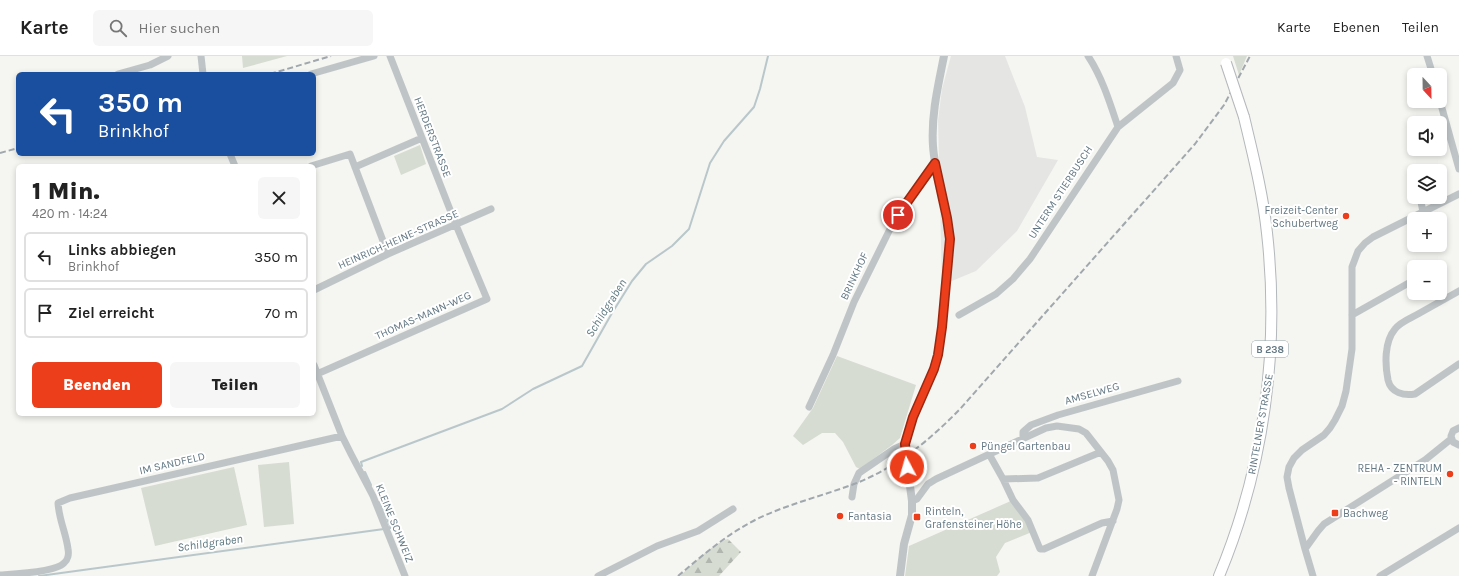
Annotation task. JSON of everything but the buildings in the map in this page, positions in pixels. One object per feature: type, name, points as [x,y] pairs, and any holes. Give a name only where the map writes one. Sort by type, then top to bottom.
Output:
[{"type":"main road","name":"RINTELNER STRASSE","points":[[1218,576],[1238,524],[1254,465],[1265,406],[1269,372],[1272,302],[1267,232],[1259,185],[1244,117],[1225,60]]},
{"type":"street","points":[[126,72],[150,66],[168,56]]},
{"type":"street","points":[[201,56],[203,72]]},
{"type":"street","points":[[316,73],[374,56]]},
{"type":"street","name":"HERDERSTRASSE","points":[[390,56],[456,225]]},
{"type":"street","points":[[900,576],[904,544],[912,515],[912,502],[905,444],[913,417],[934,369],[940,340],[950,239],[935,163],[932,132],[934,110],[944,56]]},
{"type":"street","points":[[1088,56],[1106,94],[1118,127]]},
{"type":"street","name":"UNTERM STIERBUSCH","points":[[959,315],[996,294],[1013,279],[1030,259],[1118,127],[1173,83],[1180,70],[1176,56]]},
{"type":"street","points":[[1427,56],[1430,68]]},
{"type":"street","points":[[1442,108],[1459,170]]},
{"type":"street","points":[[354,167],[422,138]]},
{"type":"street","points":[[316,164],[350,154],[388,254]]},
{"type":"street","name":"BRINKHOF","points":[[809,407],[833,355],[854,302],[892,225],[904,205],[935,163]]},
{"type":"street","points":[[1421,204],[1423,212],[1459,194]]},
{"type":"street","name":"HEINRICH-HEINE-STRASSE","points":[[316,289],[388,254],[491,209]]},
{"type":"street","points":[[1313,576],[1289,488],[1289,467],[1294,458],[1302,450],[1324,435],[1335,420],[1342,406],[1346,391],[1351,356],[1352,267],[1358,252],[1365,243],[1374,237],[1407,220]]},
{"type":"street","name":"THOMAS-MANN-WEG","points":[[317,374],[486,299],[456,225]]},
{"type":"street","points":[[1352,315],[1407,284]]},
{"type":"street","points":[[1459,291],[1394,329],[1388,341],[1386,368],[1389,382],[1393,389],[1399,394],[1407,395],[1415,394],[1459,364]]},
{"type":"street","points":[[316,371],[342,436]]},
{"type":"street","name":"AMSELWEG","points":[[1023,438],[1022,432],[1032,425],[1058,414],[1178,381]]},
{"type":"street","points":[[912,502],[917,499],[928,484],[936,479],[1023,438],[1046,428],[1057,426],[1079,428],[1086,433],[1113,470],[1119,500],[1113,522],[1092,576]]},
{"type":"street","points":[[1305,549],[1324,524],[1424,460],[1451,439],[1453,431],[1459,428]]},
{"type":"street","name":"IM SANDFELD","points":[[0,576],[53,569],[63,565],[68,559],[68,549],[59,515],[58,503],[70,498],[342,436]]},
{"type":"street","name":"KLEINE SCHWEIZ","points":[[342,436],[373,496],[405,576]]},
{"type":"street","points":[[1451,439],[1459,445]]},
{"type":"street","points":[[852,497],[854,484],[859,473],[894,449],[905,444]]},
{"type":"street","points":[[1003,479],[1038,478],[1101,452]]},
{"type":"street","points":[[989,454],[1013,500],[1028,520],[1040,549],[1044,549],[1102,523],[1113,522]]},
{"type":"street","points":[[598,576],[657,546],[698,531],[733,509]]},
{"type":"street","points":[[1380,576],[1459,528]]},
{"type":"shaded area","points":[[951,56],[1005,56],[1025,107],[1037,157],[1058,160],[1017,231],[976,271],[942,285],[938,120],[942,89]]},
{"type":"green space","points":[[242,56],[287,56],[243,68]]},
{"type":"green space","points":[[1233,56],[1247,56],[1239,75]]},
{"type":"green space","points":[[420,145],[426,164],[401,175],[394,156]]},
{"type":"green space","points":[[837,356],[916,385],[900,438],[860,469],[856,467],[843,442],[835,433],[822,433],[803,445],[793,436],[813,408]]},
{"type":"green space","points":[[289,462],[294,524],[264,527],[258,465]]},
{"type":"green space","points":[[234,467],[247,525],[155,546],[141,488]]},
{"type":"green space","points":[[1013,500],[1032,532],[1005,543],[996,557],[1000,572],[997,576],[905,576],[909,546]]},
{"type":"green space","points":[[728,539],[741,552],[719,576],[680,576],[715,545]]},
{"type":"waterway","name":"Schildgraben","points":[[362,466],[361,462],[502,409],[533,389],[582,366],[632,281],[646,264],[672,246],[689,229],[710,163],[724,141],[754,107],[768,56]]},
{"type":"waterway","name":"Schildgraben","points":[[365,472],[371,485]]},
{"type":"waterway","name":"Schildgraben","points":[[379,502],[391,528],[389,528]]},
{"type":"waterway","name":"Schildgraben","points":[[39,576],[384,529]]},
{"type":"railway","points":[[277,72],[331,56]]},
{"type":"railway","points":[[678,576],[716,545],[746,525],[781,509],[854,484],[884,470],[912,452],[937,432],[960,409],[1195,144],[1224,105],[1250,56]]},
{"type":"railway","points":[[0,153],[16,149]]},
{"type":"place","name":"Freizeit-Center Schubertweg","points":[[1346,216]]},
{"type":"place","name":"Püngel Gartenbau","points":[[973,446]]},
{"type":"place","name":"REHA - ZENTRUM - RINTELN","points":[[1450,474]]},
{"type":"place","name":"Bachweg","points":[[1335,513]]},
{"type":"place","name":"Fantasia","points":[[840,516]]},
{"type":"place","name":"Rinteln, Grafensteiner Höhe","points":[[917,517]]},
{"type":"route","points":[[898,215],[935,163],[950,239],[942,327],[938,355],[934,369],[913,417],[905,444],[907,467]]}]
